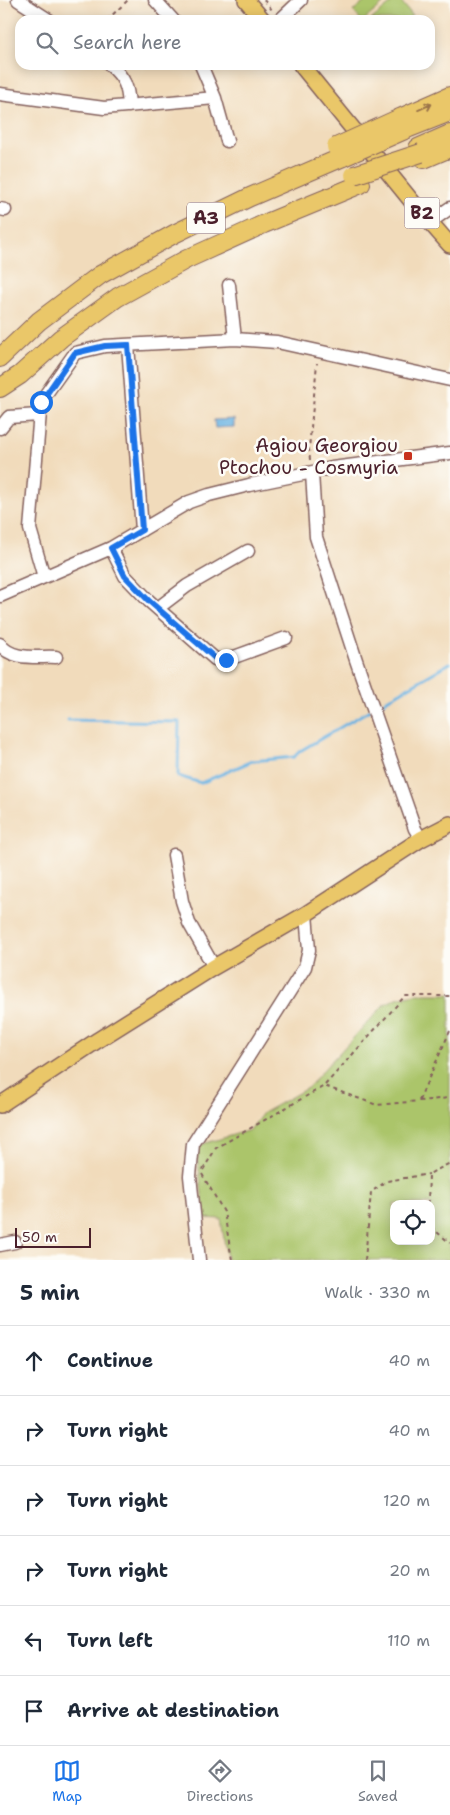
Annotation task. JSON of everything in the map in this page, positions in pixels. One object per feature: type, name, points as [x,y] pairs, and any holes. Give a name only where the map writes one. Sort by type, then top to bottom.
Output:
[{"type":"highway","points":[[404,124],[450,96]]},
{"type":"highway","name":"A3","points":[[0,358],[39,320],[100,275],[183,230],[339,152],[404,124],[450,112]]},
{"type":"highway","points":[[421,153],[450,134]]},
{"type":"highway","points":[[0,386],[20,375],[61,338],[118,297],[187,259],[358,180],[421,153],[450,143]]},
{"type":"highway","points":[[421,153],[450,148]]},
{"type":"highway","points":[[0,351],[35,316],[95,270],[170,224],[339,152]]},
{"type":"main road","points":[[246,0],[259,15]]},
{"type":"main road","name":"B2","points":[[305,70],[450,245]]},
{"type":"main road","points":[[0,1105],[98,1040],[214,967],[306,914],[420,838],[450,824]]},
{"type":"street","points":[[18,0],[41,15]]},
{"type":"street","points":[[154,0],[168,15]]},
{"type":"street","points":[[285,15],[301,0]]},
{"type":"street","points":[[116,70],[120,74],[128,90],[129,106]]},
{"type":"street","points":[[203,70],[215,98],[228,142]]},
{"type":"street","points":[[0,94],[104,108],[215,98]]},
{"type":"street","points":[[430,222],[450,208]]},
{"type":"street","points":[[229,285],[235,339]]},
{"type":"street","points":[[44,577],[30,529],[39,415],[41,402],[75,353],[105,346],[235,339],[277,342],[450,380]]},
{"type":"street","points":[[128,345],[142,530]]},
{"type":"street","points":[[0,428],[9,417],[39,415]]},
{"type":"street","points":[[0,596],[111,548],[198,498],[249,485],[332,468],[450,453]]},
{"type":"street","points":[[312,473],[316,537],[372,706],[415,829],[420,838]]},
{"type":"street","points":[[111,548],[125,576],[149,601],[216,659],[226,660],[286,638]]},
{"type":"street","points":[[158,608],[186,586],[248,551]]},
{"type":"street","points":[[0,644],[9,654],[56,657]]},
{"type":"street","points":[[174,855],[182,901],[189,923],[214,967]]},
{"type":"street","points":[[199,1260],[190,1176],[194,1144],[305,967],[309,950],[306,914]]},
{"type":"street","points":[[0,1245],[15,1242]]},
{"type":"path","points":[[112,15],[128,0]]},
{"type":"path","points":[[312,473],[309,449],[318,351]]},
{"type":"path","points":[[232,1260],[224,1212],[201,1172],[216,1148],[324,1086],[405,996],[450,996]]},
{"type":"path","points":[[419,1100],[450,1031]]},
{"type":"path","points":[[324,1086],[377,1105],[450,1098]]},
{"type":"path","points":[[364,1260],[371,1192],[387,1181],[429,1174],[450,1163]]},
{"type":"path","points":[[428,1200],[429,1174]]},
{"type":"path","points":[[435,1230],[450,1243]]},
{"type":"green space","points":[[367,0],[379,0],[383,4],[370,15],[357,15],[353,11]]},
{"type":"green space","points":[[395,0],[400,0],[412,15],[377,15]]},
{"type":"green space","points":[[415,994],[450,994],[450,1260],[227,1260],[221,1219],[205,1218],[196,1146],[250,1130],[263,1113],[309,1087],[385,1004],[397,998]]},
{"type":"water","points":[[234,419],[234,427],[215,428],[214,420]]},
{"type":"waterway","points":[[375,707],[450,663]]},
{"type":"waterway","points":[[68,720],[179,722],[178,776],[201,783],[252,761],[294,757],[300,751],[370,710]]},
{"type":"place","name":"Agiou Georgiou Ptochou - Cosmyria","points":[[408,456]]},
{"type":"route","points":[[41,402],[75,353],[105,346],[128,345],[142,530],[111,548],[125,576],[149,601],[216,659],[226,660]]}]
